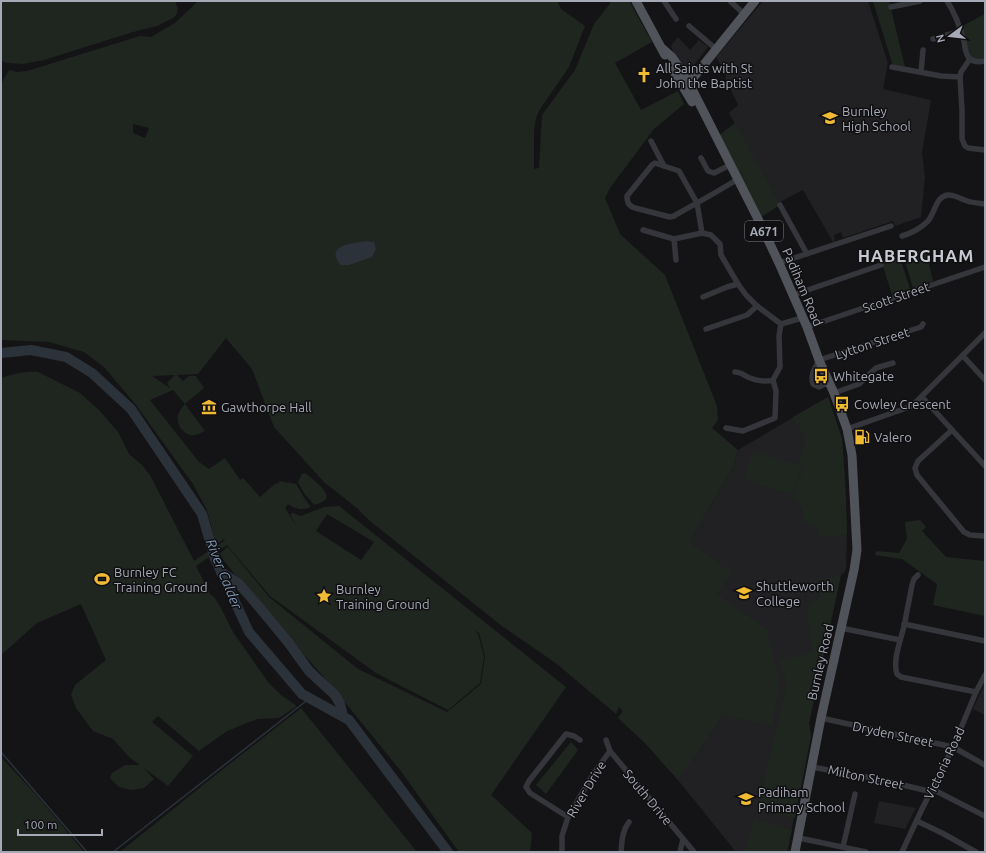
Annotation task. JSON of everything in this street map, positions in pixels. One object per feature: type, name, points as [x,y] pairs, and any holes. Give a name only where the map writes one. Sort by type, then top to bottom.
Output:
[{"type":"main road","name":"Padiham Road","points":[[636,1],[663,49],[672,58],[686,86],[717,137],[738,179],[779,263],[807,327],[847,429]]},
{"type":"main road","points":[[686,86],[755,1]]},
{"type":"main road","name":"Burnley Road","points":[[796,852],[821,718],[854,570],[857,550],[852,455],[847,429]]},
{"type":"street","points":[[664,1],[676,19]]},
{"type":"street","points":[[730,1],[744,14]]},
{"type":"street","points":[[891,7],[920,1]]},
{"type":"street","points":[[947,1],[961,31],[967,56],[970,59],[980,62],[985,61]]},
{"type":"street","points":[[688,26],[716,49]]},
{"type":"street","points":[[933,39],[961,31]]},
{"type":"street","points":[[921,72],[923,50]]},
{"type":"street","points":[[970,59],[961,72],[960,77],[963,144],[968,148],[985,150]]},
{"type":"street","points":[[892,67],[941,76],[960,77]]},
{"type":"street","points":[[651,141],[664,166]]},
{"type":"street","points":[[701,158],[708,171],[714,173],[730,164]]},
{"type":"street","points":[[702,233],[697,202],[679,171],[655,163],[627,196],[627,201],[630,206],[670,217],[697,202],[738,179]]},
{"type":"street","points":[[902,236],[914,232],[927,222],[941,198],[945,196],[953,196],[975,203],[985,204]]},
{"type":"street","points":[[780,205],[807,254]]},
{"type":"street","points":[[779,263],[891,226]]},
{"type":"street","points":[[643,230],[674,239],[702,233],[711,235],[720,244],[721,255],[746,295],[757,306],[781,324]]},
{"type":"street","points":[[674,239],[676,260]]},
{"type":"street","points":[[793,295],[881,265]]},
{"type":"street","name":"Scott Street","points":[[807,327],[985,267]]},
{"type":"street","points":[[703,297],[738,284]]},
{"type":"street","points":[[706,329],[747,315],[757,306]]},
{"type":"street","points":[[781,324],[802,318]]},
{"type":"street","points":[[735,372],[740,372],[752,379],[768,382],[773,380],[780,367],[779,336],[781,324]]},
{"type":"street","name":"Lytton Street","points":[[819,360],[920,327],[923,324]]},
{"type":"street","points":[[847,429],[912,406],[985,333]]},
{"type":"street","points":[[963,356],[985,380]]},
{"type":"street","points":[[819,360],[811,379],[814,384],[819,387],[829,382]]},
{"type":"street","points":[[834,393],[859,384],[876,368],[892,363]]},
{"type":"street","points":[[726,428],[743,431],[775,418],[776,391],[773,380]]},
{"type":"street","points":[[922,397],[985,466]]},
{"type":"street","points":[[952,430],[918,461],[915,468],[917,475],[964,532],[970,535],[985,536]]},
{"type":"street","points":[[918,575],[914,579],[912,585],[895,670],[901,677],[976,692]]},
{"type":"street","points":[[904,624],[985,642]]},
{"type":"street","points":[[841,628],[900,640]]},
{"type":"street","name":"Victoria Road","points":[[902,852],[953,747],[976,692],[985,675]]},
{"type":"street","name":"Dryden Street","points":[[821,718],[953,747],[985,765]]},
{"type":"street","points":[[568,816],[530,793],[526,787],[529,781],[566,734],[574,736],[580,740]]},
{"type":"street","name":"South Drive","points":[[606,740],[610,751],[694,852]]},
{"type":"street","name":"River Drive","points":[[562,852],[562,836],[568,816],[594,773],[610,751]]},
{"type":"street","name":"Milton Street","points":[[812,766],[924,790],[936,791],[985,816]]},
{"type":"street","points":[[843,847],[855,794]]},
{"type":"street","points":[[917,821],[976,852]]},
{"type":"street","points":[[621,852],[624,828],[629,822]]},
{"type":"street","points":[[799,838],[866,852]]},
{"type":"street","points":[[680,852],[683,839]]},
{"type":"shaded area","points":[[1,1],[175,1],[178,9],[173,18],[157,26],[44,60],[23,64],[1,61]]},
{"type":"shaded area","points":[[198,1],[559,1],[558,3],[561,9],[585,26],[569,67],[540,109],[536,118],[534,131],[534,169],[539,168],[542,115],[575,70],[594,24],[612,1],[629,1],[652,42],[615,63],[641,110],[678,91],[684,104],[654,129],[610,188],[605,198],[620,234],[665,275],[717,406],[718,420],[712,428],[738,450],[734,465],[689,542],[732,573],[717,594],[767,629],[779,682],[773,726],[723,715],[678,780],[645,743],[618,718],[623,711],[619,707],[616,714],[557,664],[502,626],[370,521],[358,509],[324,482],[274,427],[252,369],[226,338],[198,374],[177,375],[183,381],[189,376],[196,376],[204,388],[185,404],[173,390],[150,400],[199,462],[209,469],[225,458],[240,480],[243,478],[260,497],[280,481],[296,484],[311,507],[300,509],[288,504],[285,508],[297,527],[290,514],[293,513],[301,516],[324,507],[339,506],[566,687],[491,795],[532,833],[530,852],[459,852],[400,770],[331,685],[253,598],[219,554],[228,547],[269,597],[358,669],[447,712],[481,684],[485,656],[479,633],[475,630],[478,634],[484,657],[480,683],[448,710],[376,673],[270,596],[227,545],[196,566],[210,594],[214,597],[221,608],[233,632],[268,682],[281,695],[297,706],[279,718],[257,719],[227,731],[199,751],[158,716],[152,722],[193,756],[168,786],[144,768],[154,779],[144,788],[131,790],[119,787],[110,778],[112,773],[125,765],[140,765],[129,757],[113,739],[93,731],[76,708],[71,695],[75,685],[106,660],[81,604],[37,623],[1,655],[1,378],[20,373],[38,372],[80,393],[99,410],[118,432],[129,454],[142,465],[150,475],[194,561],[224,541],[225,538],[216,545],[207,510],[193,484],[136,405],[104,367],[84,352],[49,342],[1,340],[1,84],[9,70],[17,72],[27,71],[140,36],[151,37],[175,23]],"holes":[[[133,124],[149,128],[145,138],[133,133]],[[175,375],[167,383],[171,389],[152,376]],[[327,514],[374,542],[361,560],[316,531]]]},
{"type":"shaded area","name":"Burnley High School","points":[[763,1],[868,1],[888,63],[883,89],[931,100],[922,152],[925,177],[921,217],[895,226],[893,221],[843,238],[841,232],[834,235],[835,241],[833,242],[803,190],[778,203],[729,113],[738,105],[726,79],[726,75],[716,57]]},
{"type":"shaded area","points":[[873,1],[889,1],[905,67],[893,66]]},
{"type":"shaded area","points":[[985,14],[985,61],[970,59],[962,26]]},
{"type":"shaded area","points":[[678,37],[690,50],[699,40],[708,47],[694,65],[686,72],[675,59],[671,46]]},
{"type":"shaded area","points":[[735,123],[780,205],[758,219],[717,137]]},
{"type":"shaded area","points":[[366,241],[374,242],[376,249],[372,257],[349,265],[341,265],[337,258],[337,249]]},
{"type":"shaded area","points":[[926,250],[933,281],[913,288],[903,255],[905,252]]},
{"type":"shaded area","points":[[900,258],[910,289],[892,295],[882,263]]},
{"type":"shaded area","name":"Shuttleworth College","points":[[828,397],[842,439],[847,534],[846,568],[845,572],[841,575],[809,723],[811,736],[787,852],[736,852],[678,780],[645,743],[618,718],[623,711],[590,677],[688,542],[734,465],[738,450]]},
{"type":"shaded area","points":[[828,397],[842,439],[847,535],[817,537],[819,527],[800,522],[804,514],[797,499],[792,500],[804,465],[799,463],[806,438],[793,417]]},
{"type":"shaded area","points":[[185,404],[205,431],[190,435],[182,430],[178,421],[178,415]]},
{"type":"shaded area","points":[[753,451],[802,466],[793,495],[744,480]]},
{"type":"shaded area","points":[[305,473],[326,493],[327,496],[324,501],[314,505],[304,493],[298,482],[302,474]]},
{"type":"shaded area","points":[[920,520],[926,527],[922,531],[946,557],[985,561],[985,616],[933,605],[937,584],[902,559],[875,555],[876,551],[899,553],[907,539],[905,522]]},
{"type":"shaded area","points":[[841,575],[809,723],[811,736],[795,818],[757,811],[787,683],[779,661],[809,653],[812,648],[807,609],[821,594],[818,589],[820,580]]},
{"type":"shaded area","points":[[985,683],[985,715],[973,709]]},
{"type":"shaded area","points":[[301,708],[417,852],[120,852],[208,781]]},
{"type":"shaded area","points":[[571,742],[578,750],[546,794],[536,785]]},
{"type":"shaded area","points":[[1,757],[38,797],[84,852],[1,852]]},
{"type":"shaded area","points":[[879,801],[916,808],[905,829],[874,823]]},
{"type":"shaded area","points":[[754,819],[792,830],[787,852],[745,852]]},
{"type":"waterway","name":"River Calder","points":[[1,353],[31,350],[66,357],[92,373],[131,409],[202,514],[215,559],[249,632],[302,694],[349,720],[448,852]]},
{"type":"waterway","points":[[221,572],[239,584],[288,642],[309,671],[335,695],[340,704],[343,716]]},
{"type":"waterway","points":[[113,852],[310,698]]},
{"type":"waterway","points":[[1,752],[87,852]]},
{"type":"place","name":"All Saints with St John the Baptist","points":[[644,75]]},
{"type":"place","name":"Burnley High School","points":[[830,118]]},
{"type":"place","name":"Whitegate","points":[[821,376]]},
{"type":"place","name":"Cowley Crescent","points":[[842,404]]},
{"type":"place","name":"Gawthorpe Hall","points":[[209,407]]},
{"type":"place","name":"Valero","points":[[862,437]]},
{"type":"place","name":"Burnley FC Training Ground","points":[[102,579]]},
{"type":"place","name":"Shuttleworth College","points":[[744,593]]},
{"type":"place","name":"Burnley Training Ground","points":[[324,596]]},
{"type":"place","name":"Padiham Primary School","points":[[746,799]]},
{"type":"district","name":"HABERGHAM","points":[[916,255]]}]
